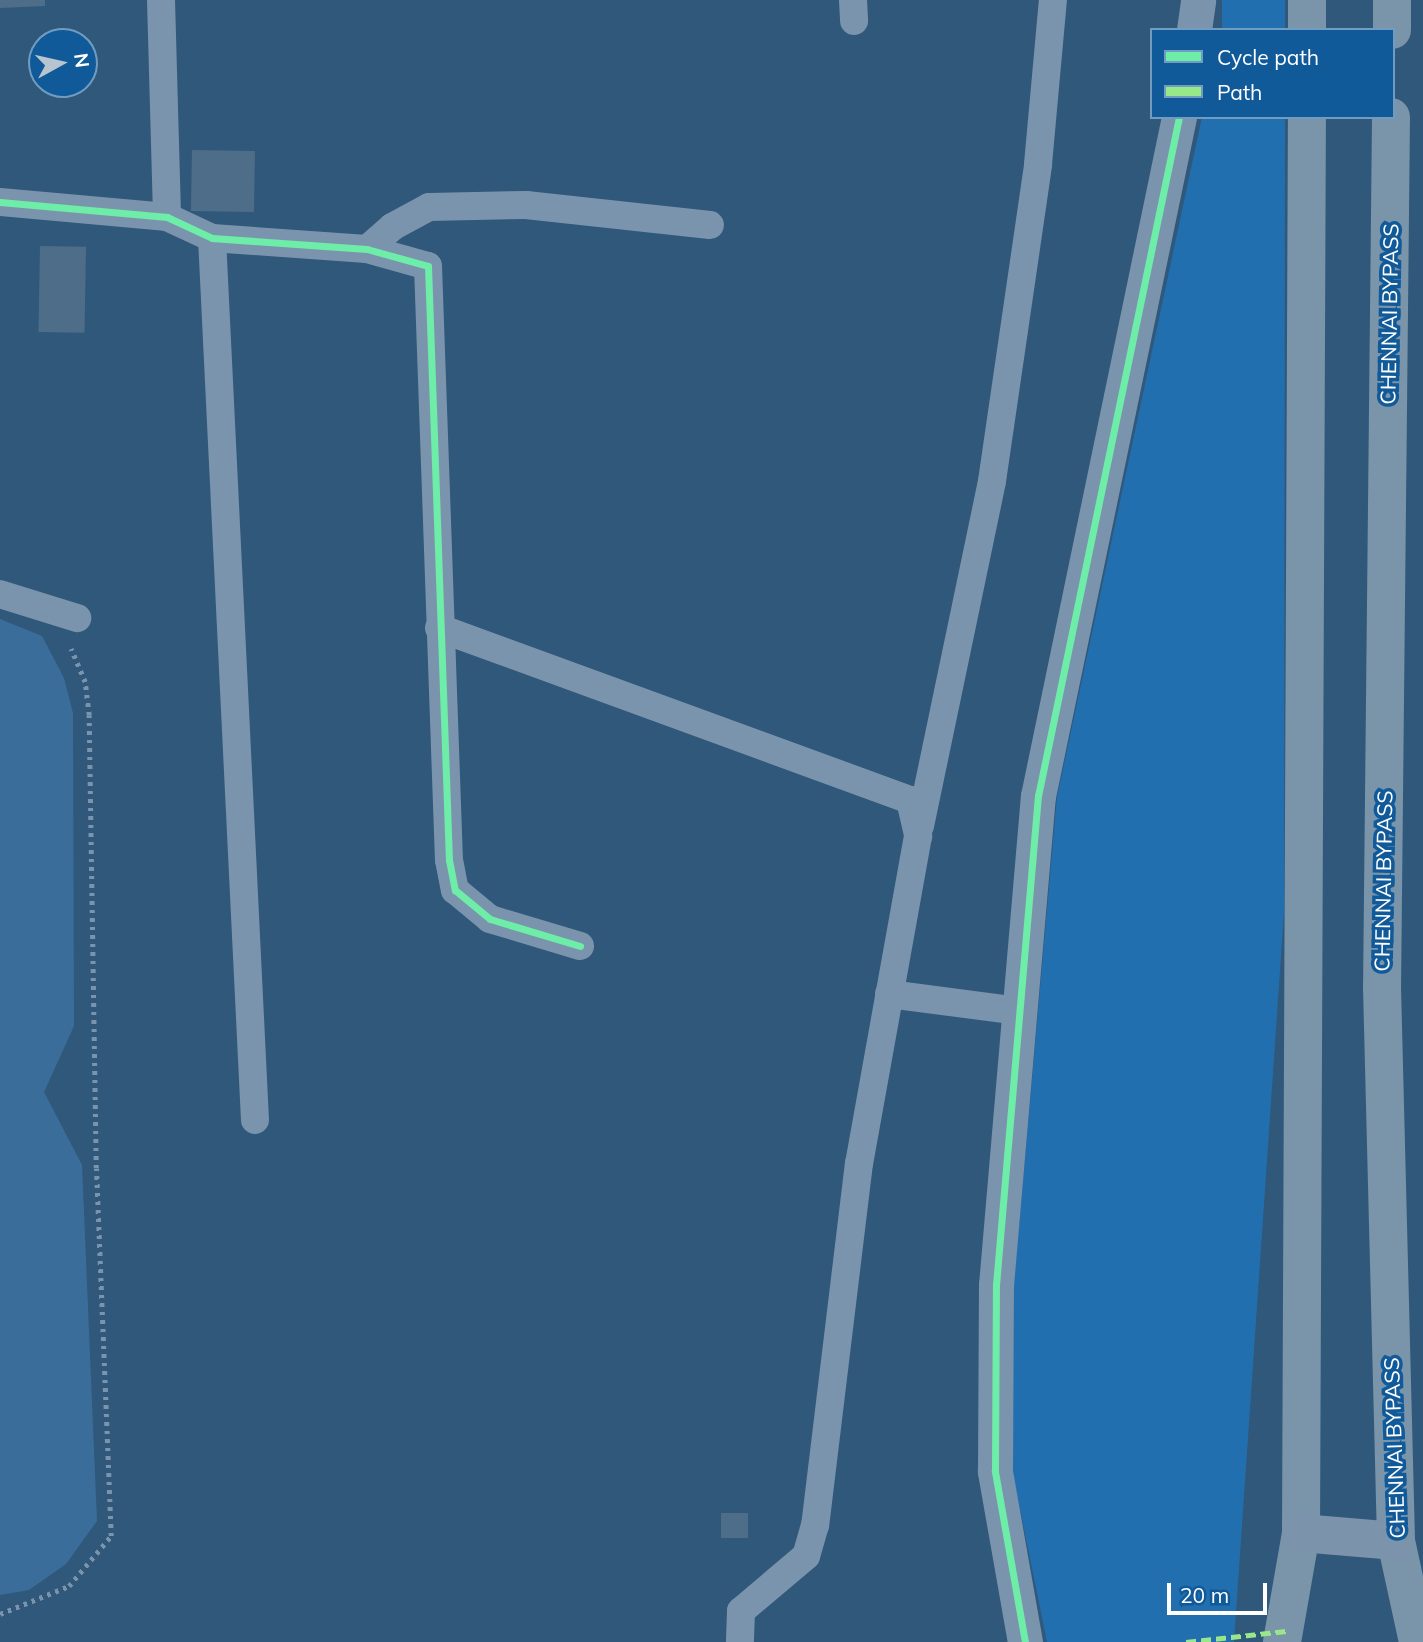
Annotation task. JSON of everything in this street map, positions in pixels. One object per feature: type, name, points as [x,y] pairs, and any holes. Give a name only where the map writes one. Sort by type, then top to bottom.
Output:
[{"type":"highway","points":[[1307,0],[1307,28]]},
{"type":"highway","points":[[1392,0],[1392,28]]},
{"type":"highway","points":[[1282,1642],[1301,1533],[1307,119]]},
{"type":"highway","name":"CHENNAI BYPASS","points":[[1391,119],[1382,987],[1396,1541],[1418,1642]]},
{"type":"highway","points":[[1301,1533],[1396,1541]]},
{"type":"street","points":[[161,0],[167,217]]},
{"type":"street","points":[[740,1642],[741,1611],[806,1556],[815,1525],[859,1163],[918,836],[992,481],[1038,164],[1053,0]]},
{"type":"street","points":[[1194,28],[1198,0]]},
{"type":"street","points":[[1025,1642],[995,1471],[996,1285],[1038,796],[1178,119]]},
{"type":"street","points":[[0,202],[167,217],[212,238],[367,249],[428,266],[449,860],[455,890],[490,919],[580,946]]},
{"type":"street","points":[[367,249],[392,227],[429,207],[526,205],[709,225]]},
{"type":"street","points":[[212,238],[255,1120]]},
{"type":"street","points":[[0,594],[71,630]]},
{"type":"street","points":[[439,628],[878,784],[910,800],[918,836]]},
{"type":"street","points":[[890,994],[1018,1011]]},
{"type":"path","points":[[0,1614],[49,1599],[69,1586],[111,1536],[96,1168],[89,715],[85,682],[71,630]]},
{"type":"shaded area","points":[[1222,0],[1285,0],[1285,28],[1222,28]]},
{"type":"shaded area","points":[[1202,119],[1285,119],[1284,912],[1234,1642],[1047,1642],[1012,1470],[1014,1282],[1057,797]]},
{"type":"shaded area","points":[[0,619],[42,636],[64,678],[73,713],[74,1026],[44,1092],[82,1165],[97,1521],[66,1564],[29,1590],[0,1595]]},
{"type":"building","points":[[0,0],[45,0],[45,6],[0,8]]},
{"type":"building","points":[[192,150],[255,151],[254,212],[191,211]]},
{"type":"building","points":[[40,246],[86,247],[84,333],[38,332]]},
{"type":"building","points":[[721,1513],[748,1513],[748,1538],[721,1538]]},
{"type":"marked path","points":[[1186,1642],[1286,1631]]},
{"type":"cycle path","points":[[1025,1642],[995,1471],[996,1285],[1038,796],[1179,119]]},
{"type":"cycle path","points":[[0,202],[167,217],[212,238],[367,249],[428,266],[449,860],[455,890],[490,919],[580,946]]}]
